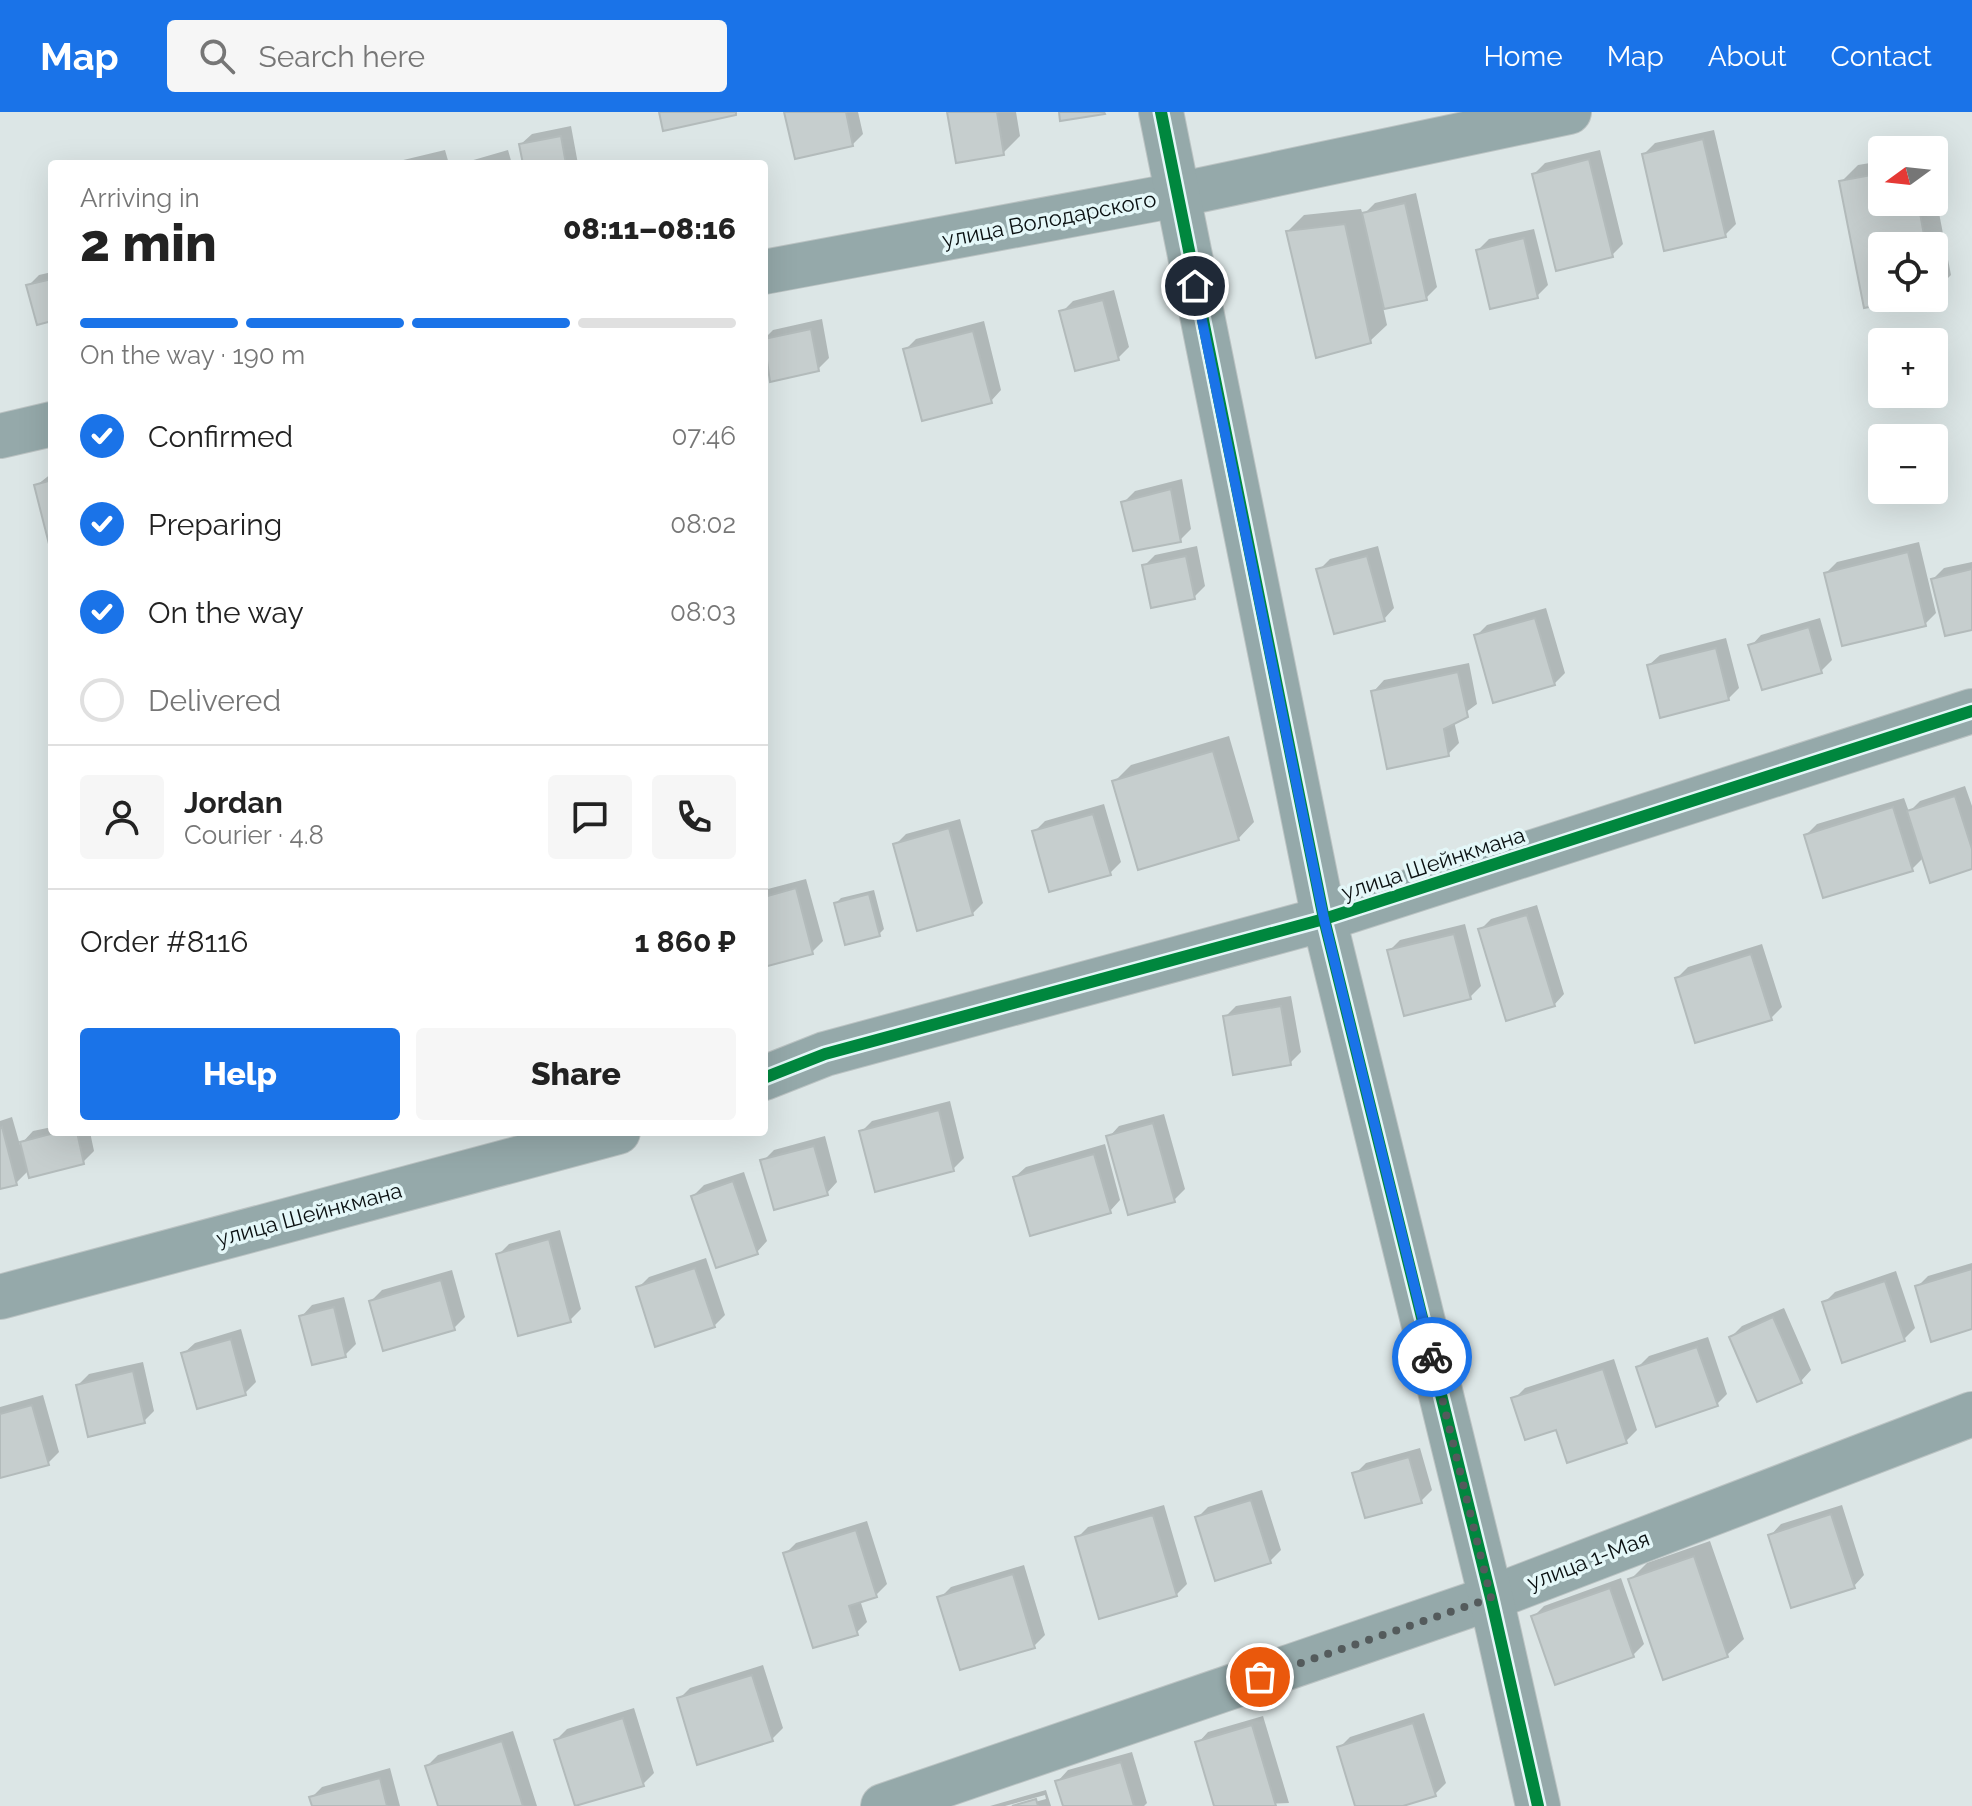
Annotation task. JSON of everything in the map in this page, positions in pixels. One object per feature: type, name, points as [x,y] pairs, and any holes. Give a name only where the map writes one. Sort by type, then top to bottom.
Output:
[{"type":"street","points":[[1161,112],[1324,919],[1491,1598],[1538,1806]]},
{"type":"street","name":"улица Володарского","points":[[768,271],[1177,195],[1569,112]]},
{"type":"street","points":[[0,436],[48,425]]},
{"type":"street","name":"улица Шейнкмана","points":[[768,1076],[825,1054],[1324,919],[1972,711]]},
{"type":"street","name":"улица Шейнкмана","points":[[0,1297],[603,1136]]},
{"type":"street","name":"улица 1-Мая","points":[[883,1806],[1491,1598],[1972,1414]]},
{"type":"building","points":[[659,112],[736,112],[736,115],[663,131]]},
{"type":"building","points":[[784,112],[846,112],[853,146],[795,159]]},
{"type":"building","points":[[947,112],[997,112],[1004,155],[956,163]]},
{"type":"building","points":[[1059,112],[1104,112],[1105,114],[1060,121]]},
{"type":"building","points":[[561,136],[565,160],[522,160],[519,144]]},
{"type":"building","points":[[1703,139],[1726,237],[1664,251],[1642,154]]},
{"type":"building","points":[[1589,159],[1613,257],[1556,271],[1532,174]]},
{"type":"building","points":[[1868,176],[1868,216],[1921,216],[1923,232],[1868,232],[1868,307],[1864,308],[1839,181]]},
{"type":"building","points":[[1405,203],[1427,300],[1384,309],[1362,213]]},
{"type":"building","points":[[1345,224],[1371,343],[1316,358],[1286,231]]},
{"type":"building","points":[[1524,238],[1538,298],[1490,309],[1476,250]]},
{"type":"building","points":[[48,280],[48,322],[37,325],[26,285]]},
{"type":"building","points":[[1103,300],[1119,360],[1075,371],[1059,311]]},
{"type":"building","points":[[811,329],[819,371],[770,382],[768,338]]},
{"type":"building","points":[[973,331],[992,403],[922,421],[903,349]]},
{"type":"building","points":[[48,481],[48,540],[34,485]]},
{"type":"building","points":[[1171,489],[1181,542],[1133,551],[1121,502]]},
{"type":"building","points":[[1908,552],[1926,626],[1842,646],[1824,573]]},
{"type":"building","points":[[1186,556],[1195,599],[1151,608],[1142,565]]},
{"type":"building","points":[[1367,556],[1385,621],[1334,634],[1316,569]]},
{"type":"building","points":[[1972,569],[1972,630],[1945,636],[1931,579]]},
{"type":"building","points":[[1535,618],[1555,685],[1493,703],[1474,635]]},
{"type":"building","points":[[1809,627],[1822,673],[1762,690],[1748,645]]},
{"type":"building","points":[[1716,648],[1729,700],[1660,718],[1647,665]]},
{"type":"building","points":[[1458,672],[1468,717],[1444,729],[1449,756],[1387,769],[1371,691]]},
{"type":"building","points":[[1213,751],[1239,840],[1138,870],[1112,781]]},
{"type":"building","points":[[1955,796],[1972,849],[1972,869],[1930,883],[1907,811]]},
{"type":"building","points":[[1893,807],[1913,871],[1823,898],[1804,835]]},
{"type":"building","points":[[1093,814],[1111,875],[1049,892],[1032,831]]},
{"type":"building","points":[[949,828],[973,915],[917,931],[893,844]]},
{"type":"building","points":[[796,888],[813,954],[768,966],[768,896]]},
{"type":"building","points":[[869,894],[880,936],[845,945],[834,903]]},
{"type":"building","points":[[1527,915],[1555,1006],[1506,1021],[1478,929]]},
{"type":"building","points":[[1454,934],[1471,999],[1404,1016],[1387,950]]},
{"type":"building","points":[[1751,954],[1772,1020],[1695,1043],[1675,978]]},
{"type":"building","points":[[1281,1006],[1291,1065],[1233,1075],[1223,1016]]},
{"type":"building","points":[[939,1110],[954,1171],[875,1192],[859,1131]]},
{"type":"building","points":[[1153,1123],[1175,1202],[1128,1215],[1106,1136]]},
{"type":"building","points":[[0,1128],[17,1185],[0,1189]]},
{"type":"building","points":[[48,1135],[78,1136],[84,1164],[29,1178],[20,1142]]},
{"type":"building","points":[[814,1146],[828,1195],[774,1210],[760,1160]]},
{"type":"building","points":[[1094,1154],[1111,1213],[1030,1236],[1013,1177]]},
{"type":"building","points":[[733,1181],[758,1254],[716,1268],[691,1196]]},
{"type":"building","points":[[549,1239],[571,1322],[518,1336],[496,1254]]},
{"type":"building","points":[[695,1268],[715,1327],[655,1347],[636,1287]]},
{"type":"building","points":[[1972,1269],[1972,1329],[1931,1342],[1915,1286]]},
{"type":"building","points":[[441,1280],[455,1330],[383,1351],[369,1301]]},
{"type":"building","points":[[1885,1281],[1905,1341],[1842,1363],[1822,1302]]},
{"type":"building","points":[[334,1307],[346,1357],[312,1365],[299,1316]]},
{"type":"building","points":[[1773,1317],[1802,1383],[1757,1402],[1729,1337]]},
{"type":"building","points":[[231,1339],[246,1395],[197,1409],[181,1353]]},
{"type":"building","points":[[1697,1347],[1718,1406],[1656,1427],[1636,1367]]},
{"type":"building","points":[[1603,1369],[1627,1443],[1567,1463],[1556,1430],[1525,1440],[1511,1398]]},
{"type":"building","points":[[133,1371],[145,1423],[88,1437],[76,1385]]},
{"type":"building","points":[[32,1405],[49,1465],[0,1478],[0,1414]]},
{"type":"building","points":[[1409,1457],[1422,1503],[1365,1518],[1352,1473]]},
{"type":"building","points":[[1251,1500],[1271,1563],[1215,1581],[1195,1517]]},
{"type":"building","points":[[1831,1514],[1855,1588],[1791,1608],[1768,1535]]},
{"type":"building","points":[[1153,1515],[1177,1596],[1099,1619],[1075,1537]]},
{"type":"building","points":[[856,1530],[877,1597],[849,1606],[858,1635],[813,1648],[783,1553]]},
{"type":"building","points":[[1694,1556],[1728,1657],[1663,1680],[1628,1579]]},
{"type":"building","points":[[1013,1574],[1035,1648],[960,1670],[937,1597]]},
{"type":"building","points":[[1610,1588],[1634,1657],[1555,1685],[1531,1616]]},
{"type":"building","points":[[752,1675],[773,1741],[697,1765],[677,1698]]},
{"type":"building","points":[[623,1718],[644,1786],[575,1806],[554,1740]]},
{"type":"building","points":[[1413,1723],[1436,1796],[1403,1806],[1355,1806],[1337,1747]]},
{"type":"building","points":[[1252,1725],[1276,1806],[1214,1806],[1195,1742]]},
{"type":"building","points":[[502,1741],[523,1806],[438,1806],[425,1766]]},
{"type":"building","points":[[1121,1762],[1134,1806],[1063,1806],[1055,1781]]},
{"type":"building","points":[[380,1778],[387,1806],[312,1806],[309,1797]]},
{"type":"building","points":[[1036,1799],[1038,1806],[1012,1806]]},
{"type":"cycle path","points":[[1161,112],[1324,919],[1491,1598],[1538,1806]]},
{"type":"cycle path","points":[[768,1076],[825,1054],[1324,919],[1972,711]]},
{"type":"way so far","points":[[1260,1677],[1491,1598],[1432,1357]]},
{"type":"route","points":[[1195,286],[1324,919],[1432,1357]]}]
